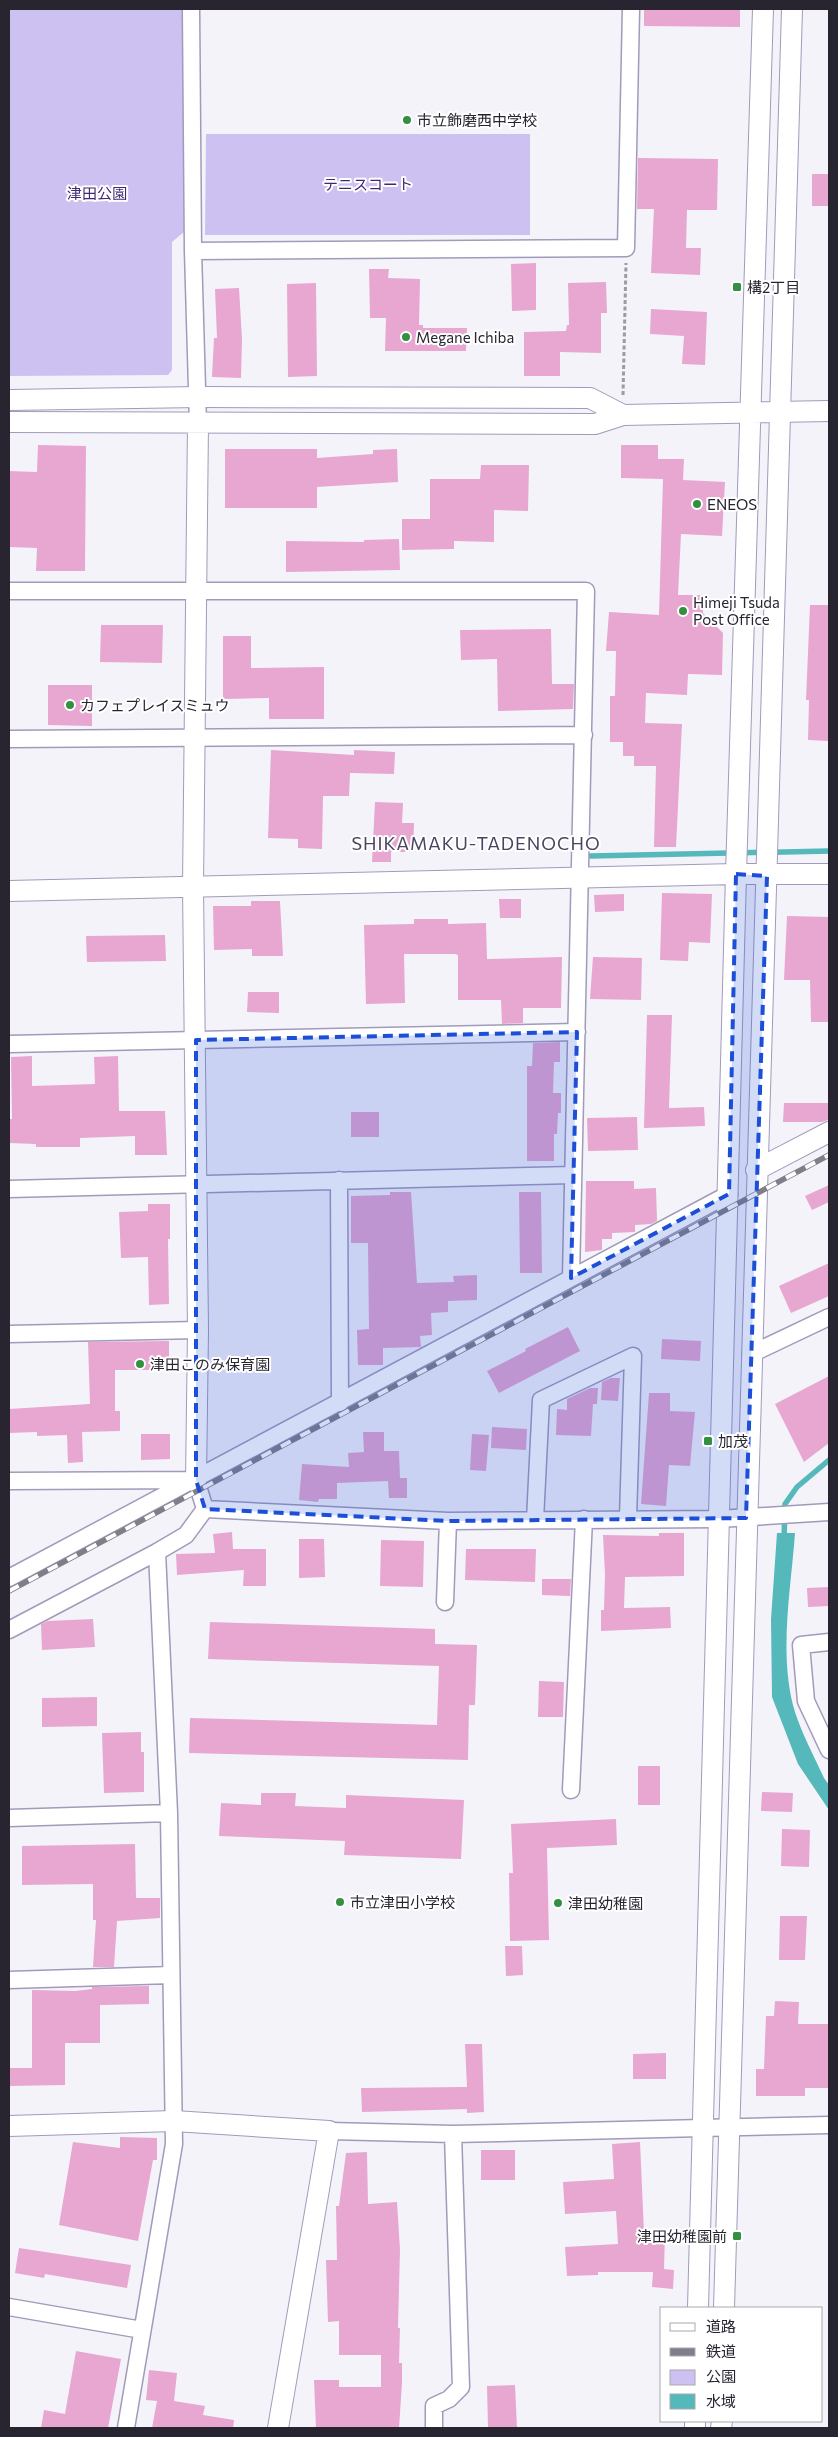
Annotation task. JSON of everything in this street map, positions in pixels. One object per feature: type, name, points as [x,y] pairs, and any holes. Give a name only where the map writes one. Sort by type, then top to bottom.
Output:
[{"type":"street","points":[[191,9],[193,251],[199,397],[193,886],[198,1330],[196,1480],[205,1509]]},
{"type":"street","points":[[193,251],[626,248],[631,9]]},
{"type":"street","points":[[698,2307],[749,414],[763,9]]},
{"type":"street","points":[[724,2307],[756,1170],[767,876],[792,9]]},
{"type":"street","points":[[9,400],[199,397],[590,398],[623,415]]},
{"type":"street","points":[[9,422],[595,424],[623,415],[829,411]]},
{"type":"street","points":[[9,591],[586,591],[571,1278]]},
{"type":"street","points":[[9,739],[584,736]]},
{"type":"street","points":[[9,890],[581,879],[736,874],[767,876],[829,874]]},
{"type":"street","points":[[9,1044],[577,1032]]},
{"type":"street","points":[[756,1170],[829,1132]]},
{"type":"street","points":[[9,1189],[573,1175]]},
{"type":"street","points":[[339,1180],[340,1403]]},
{"type":"street","points":[[9,1578],[196,1480],[729,1194]]},
{"type":"street","points":[[752,1354],[829,1317]]},
{"type":"street","points":[[9,1334],[198,1330]]},
{"type":"street","points":[[535,1520],[541,1400],[634,1356],[628,1518]]},
{"type":"street","points":[[9,1481],[196,1480]]},
{"type":"street","points":[[205,1509],[448,1520],[719,1519],[829,1512]]},
{"type":"street","points":[[9,1630],[158,1552],[186,1535],[205,1509]]},
{"type":"street","points":[[571,1790],[584,1519]]},
{"type":"street","points":[[445,1602],[448,1520]]},
{"type":"street","points":[[126,2428],[174,2144],[169,1813],[158,1552]]},
{"type":"street","points":[[829,1642],[801,1645],[806,1701],[829,1750]]},
{"type":"street","points":[[9,1818],[169,1813]]},
{"type":"street","points":[[9,1980],[171,1976]]},
{"type":"street","points":[[9,2126],[174,2121],[329,2131],[453,2134],[829,2126]]},
{"type":"street","points":[[278,2428],[329,2131]]},
{"type":"street","points":[[434,2428],[434,2406],[449,2399],[462,2387],[453,2134]]},
{"type":"street","points":[[9,2307],[142,2330]]},
{"type":"path","points":[[623,415],[626,248]]},
{"type":"highlighted area","points":[[736,874],[767,876],[746,1518],[448,1521],[205,1509],[196,1480],[196,1040],[577,1032],[571,1278],[729,1194]]},
{"type":"green space","name":"津田公園","points":[[9,9],[184,9],[184,232],[172,242],[172,370],[168,375],[9,376]]},
{"type":"green space","name":"テニスコート","points":[[206,134],[530,134],[530,235],[205,235]]},
{"type":"water","points":[[777,1533],[795,1533],[787,1623],[787,1668],[795,1712],[824,1778],[829,1785],[829,1810],[798,1764],[772,1697],[771,1619]]},
{"type":"building","points":[[644,9],[740,9],[740,27],[644,26]]},
{"type":"building","points":[[638,158],[718,159],[717,210],[687,210],[686,248],[701,248],[700,275],[651,273],[654,209],[637,209]]},
{"type":"building","points":[[812,174],[829,174],[829,206],[812,206]]},
{"type":"building","points":[[536,263],[536,310],[512,311],[511,264]]},
{"type":"building","points":[[369,269],[389,269],[388,278],[420,279],[419,325],[423,325],[423,328],[467,328],[466,351],[385,351],[386,318],[370,318]]},
{"type":"building","points":[[606,282],[607,313],[601,313],[601,353],[560,352],[560,376],[524,376],[524,332],[566,331],[567,325],[569,325],[568,283]]},
{"type":"building","points":[[316,283],[317,376],[288,377],[287,284]]},
{"type":"building","points":[[239,288],[242,339],[241,378],[212,377],[214,338],[217,338],[215,289]]},
{"type":"building","points":[[651,309],[707,312],[705,365],[682,364],[684,336],[650,334]]},
{"type":"building","points":[[38,445],[86,446],[85,571],[36,571],[37,548],[9,547],[9,471],[37,472]]},
{"type":"building","points":[[621,445],[658,445],[658,459],[684,459],[683,480],[725,482],[722,536],[681,534],[678,595],[703,595],[703,613],[723,633],[722,675],[688,674],[687,695],[646,693],[645,723],[682,724],[676,847],[654,847],[656,766],[634,766],[634,756],[623,756],[623,742],[610,742],[610,696],[615,696],[616,651],[606,651],[609,612],[659,615],[663,479],[621,478]]},
{"type":"building","points":[[225,449],[317,449],[317,458],[373,454],[373,450],[397,449],[398,482],[317,487],[317,508],[225,508]]},
{"type":"building","points":[[481,465],[529,465],[528,511],[494,510],[494,542],[454,541],[454,549],[402,550],[402,519],[430,519],[430,479],[480,479]]},
{"type":"building","points":[[399,539],[400,570],[286,572],[286,541],[364,542],[364,540]]},
{"type":"building","points":[[810,605],[829,605],[828,741],[808,740],[809,700],[806,700]]},
{"type":"building","points":[[101,625],[163,625],[162,663],[100,662]]},
{"type":"building","points":[[551,629],[552,684],[574,684],[573,709],[498,711],[497,659],[461,660],[460,630]]},
{"type":"building","points":[[223,636],[251,636],[251,668],[324,667],[324,719],[269,719],[269,698],[223,699]]},
{"type":"building","name":"カフェプレイスミュウ","points":[[48,685],[92,685],[92,726],[48,725]]},
{"type":"building","points":[[271,750],[354,755],[354,750],[395,752],[394,774],[350,773],[349,796],[323,796],[322,849],[298,848],[298,839],[268,838]]},
{"type":"building","points":[[375,802],[403,803],[402,823],[414,823],[413,852],[391,852],[391,862],[372,862]]},
{"type":"building","points":[[662,893],[712,894],[710,943],[689,942],[688,961],[660,960]]},
{"type":"building","points":[[624,894],[624,911],[595,912],[594,895]]},
{"type":"building","points":[[499,899],[521,899],[521,918],[500,918]]},
{"type":"building","points":[[251,901],[280,901],[283,956],[252,956],[252,949],[214,950],[213,906],[251,906]]},
{"type":"building","points":[[787,916],[829,917],[829,1022],[811,1022],[810,980],[784,980]]},
{"type":"building","points":[[414,919],[448,919],[448,924],[486,923],[487,959],[562,957],[561,1008],[523,1008],[523,1023],[502,1024],[501,1000],[458,1000],[458,955],[455,954],[404,954],[405,1003],[366,1004],[364,925],[414,924]]},
{"type":"building","points":[[165,935],[166,961],[87,962],[86,936]]},
{"type":"building","points":[[593,957],[642,958],[641,1000],[590,999]]},
{"type":"building","points":[[248,992],[279,992],[279,1013],[247,1012]]},
{"type":"building","points":[[647,1015],[672,1015],[669,1108],[704,1107],[705,1126],[644,1128]]},
{"type":"building","points":[[560,1042],[560,1062],[554,1062],[553,1093],[561,1093],[561,1113],[558,1113],[557,1134],[554,1134],[554,1161],[527,1161],[527,1066],[532,1066],[533,1043]]},
{"type":"building","points":[[32,1056],[32,1086],[95,1084],[94,1057],[118,1056],[119,1111],[165,1111],[167,1155],[135,1155],[135,1136],[80,1138],[80,1147],[36,1147],[36,1144],[9,1143],[10,1119],[12,1119],[11,1057]]},
{"type":"building","points":[[784,1103],[828,1103],[828,1120],[822,1122],[783,1122]]},
{"type":"building","points":[[351,1112],[379,1112],[379,1137],[351,1137]]},
{"type":"building","points":[[637,1117],[638,1150],[588,1151],[587,1118]]},
{"type":"building","points":[[586,1181],[634,1181],[634,1189],[656,1188],[657,1221],[651,1224],[635,1225],[635,1232],[612,1233],[612,1239],[602,1239],[602,1250],[585,1252]]},
{"type":"building","points":[[829,1185],[829,1202],[812,1210],[805,1196]]},
{"type":"building","points":[[390,1192],[411,1192],[417,1283],[454,1282],[453,1276],[477,1275],[477,1300],[448,1301],[448,1312],[431,1313],[432,1335],[420,1336],[421,1347],[383,1348],[383,1365],[358,1365],[357,1330],[369,1329],[368,1243],[351,1243],[351,1196],[390,1195]]},
{"type":"building","points":[[519,1192],[541,1192],[542,1273],[520,1273]]},
{"type":"building","points":[[148,1204],[170,1204],[170,1239],[168,1239],[169,1304],[149,1305],[148,1257],[121,1258],[119,1212],[148,1211]]},
{"type":"building","points":[[829,1263],[829,1296],[791,1313],[779,1286]]},
{"type":"building","points":[[568,1327],[580,1351],[499,1393],[487,1371]]},
{"type":"building","points":[[662,1339],[701,1341],[700,1361],[661,1359]]},
{"type":"building","points":[[169,1341],[169,1370],[115,1370],[115,1411],[120,1411],[120,1431],[82,1432],[83,1462],[68,1463],[67,1435],[37,1436],[37,1432],[9,1433],[9,1409],[90,1404],[88,1342]]},
{"type":"building","points":[[829,1376],[829,1443],[804,1462],[775,1404]]},
{"type":"building","points":[[611,1378],[620,1378],[618,1401],[601,1400],[602,1382]]},
{"type":"building","points":[[590,1388],[598,1388],[597,1404],[593,1404],[591,1436],[556,1435],[557,1409],[567,1410],[567,1399]]},
{"type":"building","points":[[649,1393],[670,1393],[670,1411],[695,1412],[690,1466],[669,1465],[666,1506],[641,1504]]},
{"type":"building","points":[[492,1427],[527,1429],[526,1450],[491,1448]]},
{"type":"building","points":[[363,1432],[384,1432],[384,1451],[399,1451],[400,1478],[407,1478],[407,1498],[389,1498],[388,1481],[337,1483],[337,1499],[319,1499],[318,1502],[299,1500],[302,1464],[349,1467],[348,1453],[364,1452]]},
{"type":"building","points":[[141,1434],[170,1434],[170,1459],[141,1460]]},
{"type":"building","points":[[472,1434],[489,1435],[486,1471],[470,1470]]},
{"type":"building","points":[[232,1532],[233,1549],[266,1549],[266,1586],[243,1586],[244,1570],[177,1575],[176,1554],[215,1553],[213,1534]]},
{"type":"building","points":[[659,1533],[684,1533],[684,1576],[625,1577],[624,1608],[670,1607],[671,1628],[601,1631],[601,1610],[604,1610],[605,1574],[603,1535],[659,1536]]},
{"type":"building","points":[[299,1539],[324,1539],[325,1577],[299,1578]]},
{"type":"building","points":[[381,1540],[424,1541],[423,1587],[380,1586]]},
{"type":"building","points":[[466,1549],[536,1549],[535,1582],[465,1580]]},
{"type":"building","points":[[542,1579],[571,1579],[570,1596],[542,1595]]},
{"type":"building","points":[[829,1587],[829,1606],[808,1607],[807,1588]]},
{"type":"building","points":[[93,1619],[95,1647],[42,1650],[41,1624],[48,1621]]},
{"type":"building","points":[[210,1622],[435,1629],[435,1644],[477,1645],[475,1705],[469,1705],[468,1760],[189,1753],[190,1718],[437,1725],[439,1666],[208,1659]]},
{"type":"building","points":[[539,1681],[564,1682],[563,1717],[538,1717]]},
{"type":"building","points":[[97,1697],[97,1726],[42,1727],[42,1698]]},
{"type":"building","points":[[141,1732],[141,1752],[144,1752],[144,1792],[104,1793],[102,1733]]},
{"type":"building","points":[[638,1766],[660,1766],[660,1805],[638,1805]]},
{"type":"building","points":[[762,1792],[793,1793],[792,1812],[761,1811]]},
{"type":"building","points":[[261,1793],[296,1793],[295,1806],[346,1808],[346,1795],[464,1800],[461,1859],[344,1855],[345,1841],[219,1836],[221,1803],[261,1805]]},
{"type":"building","points":[[616,1819],[617,1845],[547,1848],[549,1940],[510,1941],[509,1873],[513,1873],[511,1824]]},
{"type":"building","points":[[782,1829],[810,1830],[809,1867],[781,1866]]},
{"type":"building","points":[[135,1844],[136,1898],[160,1898],[160,1918],[117,1921],[114,1967],[93,1967],[96,1920],[93,1920],[93,1884],[22,1885],[22,1846]]},
{"type":"building","points":[[780,1916],[807,1916],[805,1960],[779,1960]]},
{"type":"building","points":[[505,1946],[522,1946],[523,1975],[506,1976]]},
{"type":"building","points":[[149,1986],[149,2004],[100,2005],[100,2043],[65,2043],[65,2085],[9,2086],[9,2068],[32,2068],[32,1990],[75,1991],[92,1989],[92,1987]]},
{"type":"building","points":[[775,2001],[799,2002],[798,2024],[829,2024],[829,2088],[805,2088],[805,2096],[756,2096],[756,2069],[764,2069],[766,2016],[774,2016]]},
{"type":"building","points":[[465,2044],[482,2044],[484,2112],[467,2113],[467,2109],[362,2112],[361,2088],[467,2087]]},
{"type":"building","points":[[666,2053],[666,2079],[633,2079],[633,2054]]},
{"type":"building","points":[[120,2137],[157,2138],[157,2160],[153,2160],[138,2241],[59,2225],[73,2142],[120,2148]]},
{"type":"building","points":[[640,2142],[644,2233],[665,2233],[664,2269],[674,2270],[673,2289],[652,2287],[653,2272],[598,2272],[598,2275],[567,2276],[565,2247],[618,2244],[616,2211],[565,2214],[563,2182],[614,2179],[612,2144]]},
{"type":"building","points":[[481,2150],[515,2150],[515,2180],[481,2180]]},
{"type":"building","points":[[367,2152],[368,2204],[397,2202],[400,2250],[399,2363],[402,2363],[399,2428],[316,2428],[314,2380],[339,2380],[339,2387],[381,2387],[381,2355],[339,2355],[339,2321],[328,2322],[326,2260],[337,2260],[336,2206],[339,2206],[346,2153]]},
{"type":"building","points":[[19,2248],[131,2265],[127,2288],[45,2274],[44,2278],[15,2273]]},
{"type":"building","points":[[76,2351],[121,2359],[108,2428],[41,2428],[44,2410],[65,2414]]},
{"type":"building","points":[[149,2370],[177,2373],[174,2401],[205,2406],[203,2415],[234,2420],[233,2428],[152,2428],[157,2401],[146,2400]]},
{"type":"building","points":[[515,2385],[517,2428],[488,2428],[487,2386]]},
{"type":"waterway","points":[[591,856],[829,851]]},
{"type":"waterway","points":[[784,1540],[785,1504],[797,1487],[829,1460]]},
{"type":"railway","points":[[9,1591],[829,1155]]},
{"type":"place","name":"市立飾磨西中学校","points":[[407,120]]},
{"type":"place","name":"構2丁目","points":[[737,287]]},
{"type":"place","name":"Megane Ichiba","points":[[406,337]]},
{"type":"place","name":"ENEOS","points":[[697,504]]},
{"type":"place","name":"Himeji Tsuda Post Office","points":[[683,611]]},
{"type":"place","name":"カフェプレイスミュウ","points":[[70,705]]},
{"type":"place","name":"津田このみ保育園","points":[[140,1364]]},
{"type":"place","name":"加茂","points":[[708,1441]]},
{"type":"place","name":"市立津田小学校","points":[[340,1902]]},
{"type":"place","name":"津田幼稚園","points":[[558,1903]]},
{"type":"place","name":"津田幼稚園前","points":[[737,2236]]},
{"type":"district","name":"SHIKAMAKU-TADENOCHO","points":[[476,843]]}]
